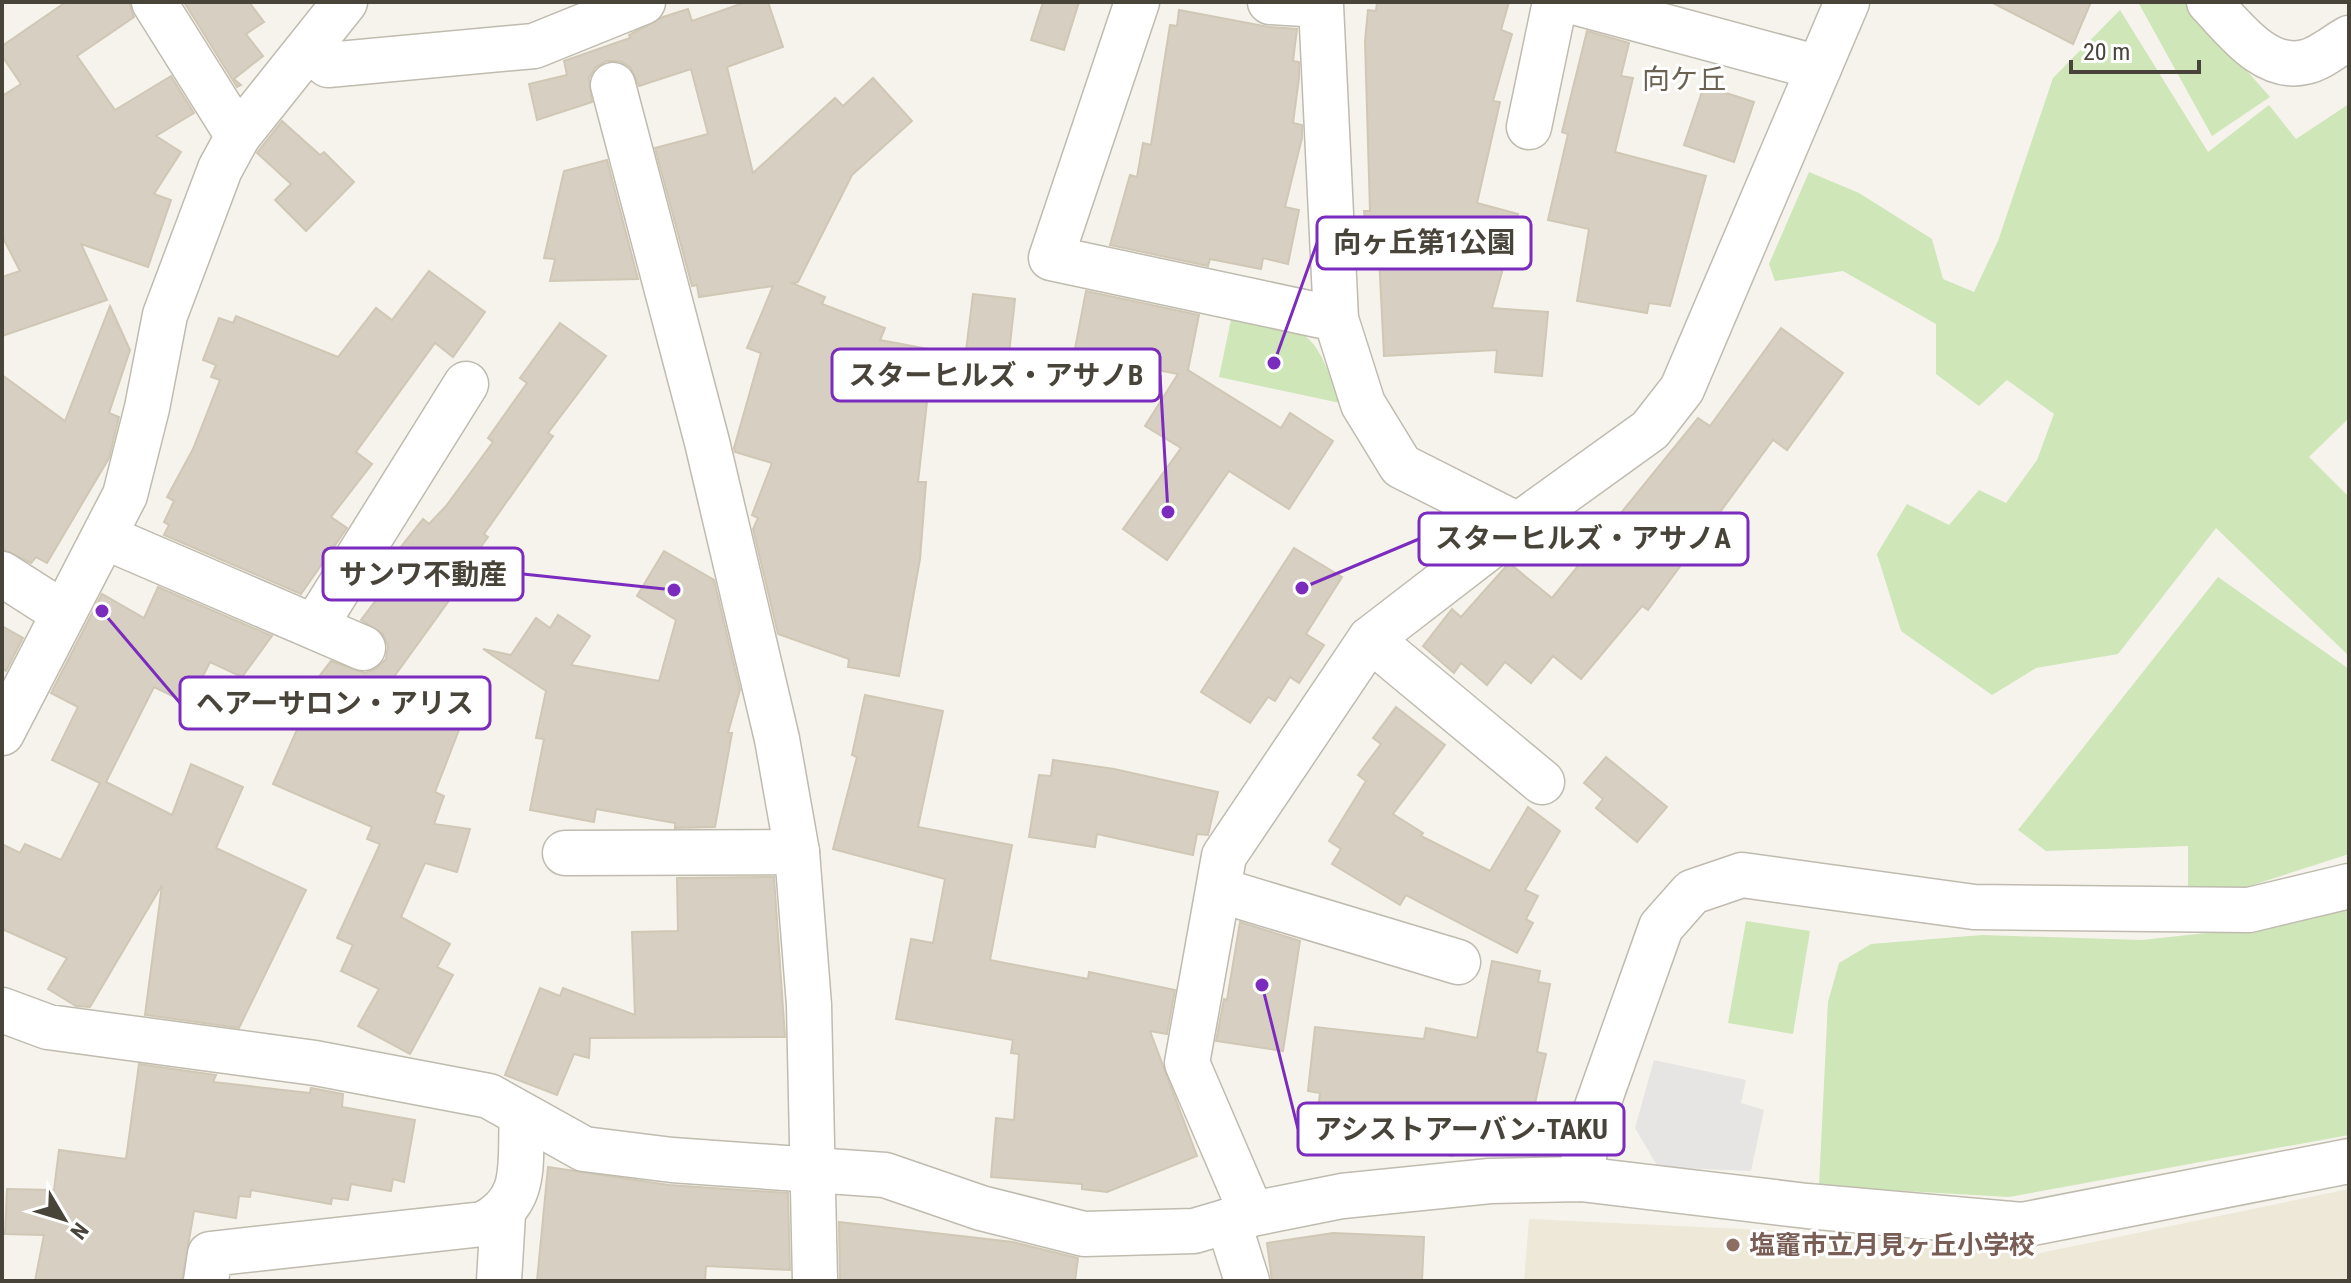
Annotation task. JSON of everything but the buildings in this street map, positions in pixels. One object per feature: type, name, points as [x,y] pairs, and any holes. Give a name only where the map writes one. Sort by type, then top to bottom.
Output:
[{"type":"street","points":[[154,2],[238,136]]},
{"type":"street","points":[[5,720],[125,495],[147,408],[165,315],[220,169],[238,136],[310,50],[345,2]]},
{"type":"street","points":[[310,50],[328,65],[534,46],[643,2]]},
{"type":"street","points":[[1137,2],[1051,258],[1336,319]]},
{"type":"street","points":[[1270,2],[1321,5],[1336,319],[1363,404],[1401,466],[1518,525]]},
{"type":"street","points":[[1529,127],[1555,2]]},
{"type":"street","points":[[1574,2],[1819,68]]},
{"type":"street","points":[[1247,1281],[1240,1217],[1187,1063],[1224,856],[1370,639],[1518,525],[1650,430],[1682,389],[1847,2]]},
{"type":"street","points":[[2209,2],[2242,37],[2276,63],[2306,62],[2349,38]]},
{"type":"street","points":[[613,85],[711,457],[777,739],[797,852],[809,1005],[815,1281]]},
{"type":"street","points":[[315,626],[466,384]]},
{"type":"street","points":[[105,537],[363,648]]},
{"type":"street","points":[[2,574],[63,613]]},
{"type":"street","points":[[1370,639],[1542,782]]},
{"type":"street","points":[[565,853],[797,852]]},
{"type":"street","points":[[1581,1179],[1587,1135],[1661,927],[1692,892],[1742,875],[1974,907],[2249,910],[2349,886]]},
{"type":"street","points":[[1219,890],[1458,962]]},
{"type":"street","points":[[2,1010],[62,1029],[315,1063],[489,1096],[584,1149],[672,1160],[814,1167],[885,1175],[981,1208],[1084,1234],[1194,1231],[1240,1217],[1357,1194],[1490,1181],[1581,1179],[1807,1206],[2022,1225],[2349,1161]]},
{"type":"street","points":[[206,1281],[210,1254],[483,1224],[503,1214],[517,1195],[522,1115]]},
{"type":"street","points":[[499,1281],[503,1214]]},
{"type":"shaded area","points":[[1654,1060],[1746,1080],[1741,1103],[1764,1110],[1751,1171],[1658,1167],[1635,1128]]},
{"type":"shaded area","name":"塩竈市立月見ヶ丘小学校","points":[[2349,1189],[2349,1281],[1524,1281],[1529,1219],[1847,1234],[2031,1255]]},
{"type":"green space","points":[[2138,2],[2186,2],[2270,97],[2212,136]]},
{"type":"green space","points":[[2120,10],[2208,152],[2269,105],[2296,139],[2349,104],[2349,418],[2309,457],[2349,497],[2349,656],[2216,528],[2118,654],[2036,668],[1992,695],[1901,631],[1877,554],[1907,504],[1949,525],[1979,490],[2006,503],[2037,460],[2054,414],[2007,380],[1979,406],[1936,374],[1936,324],[1843,271],[1775,281],[1769,264],[1809,172],[1859,193],[1932,239],[1943,279],[1974,292],[1998,241],[2053,78]]},
{"type":"green space","points":[[1232,315],[1278,325],[1305,336],[1323,359],[1340,403],[1219,377]]},
{"type":"green space","points":[[2218,577],[2349,669],[2349,854],[2234,891],[2188,892],[2188,846],[2046,851],[2018,830]]},
{"type":"green space","points":[[2349,909],[2349,1135],[2009,1197],[1819,1186],[1828,1002],[1839,963],[1871,944],[1982,935],[2142,940],[2291,924]]},
{"type":"green space","points":[[1746,921],[1810,931],[1793,1034],[1728,1023]]},
{"type":"place","name":"向ヶ丘第1公園","points":[[1274,363]]},
{"type":"place","name":"スターヒルズ・アサノB","points":[[1168,512]]},
{"type":"place","name":"スターヒルズ・アサノA","points":[[1302,588]]},
{"type":"place","name":"サンワ不動産","points":[[674,590]]},
{"type":"place","name":"ヘアーサロン・アリス","points":[[102,611]]},
{"type":"place","name":"アシストアーバン-TAKU","points":[[1262,985]]},
{"type":"place","name":"塩竈市立月見ヶ丘小学校","points":[[1733,1245]]},
{"type":"district","name":"向ケ丘","points":[[1684,79]]}]
